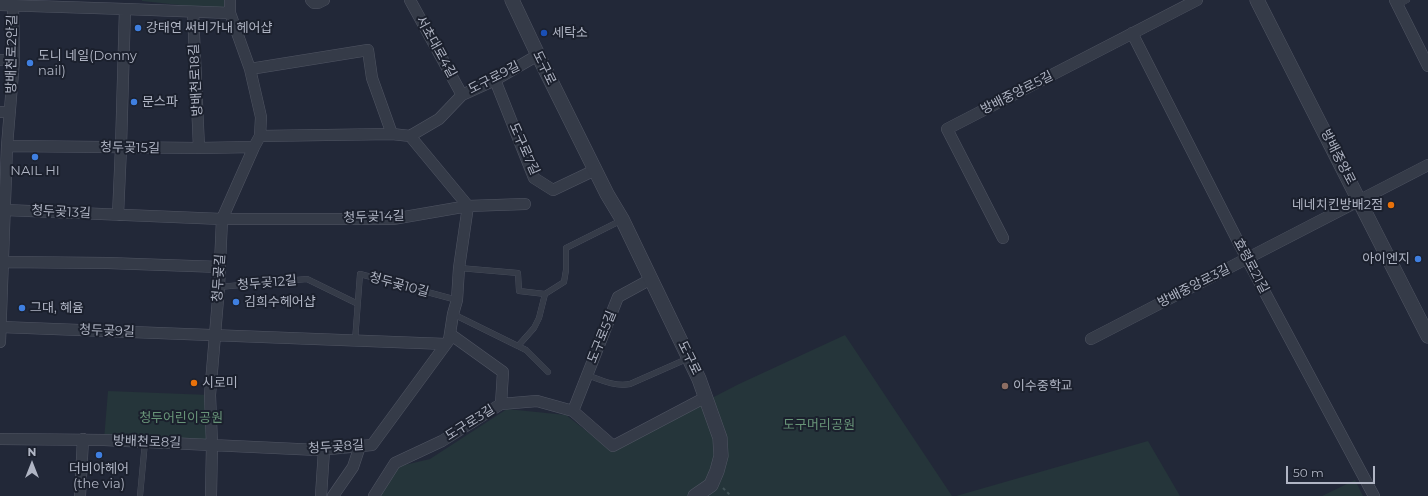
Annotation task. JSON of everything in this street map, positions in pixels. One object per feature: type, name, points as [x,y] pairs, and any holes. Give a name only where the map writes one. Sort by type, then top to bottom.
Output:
[{"type":"street","name":"청두곶길","points":[[211,496],[212,444],[210,395],[220,267],[222,219],[260,136],[261,117],[250,69],[230,13],[230,0]]},
{"type":"street","points":[[311,0],[314,3],[324,0]]},
{"type":"street","name":"서초대로4길","points":[[410,0],[462,95]]},
{"type":"street","name":"도구로","points":[[512,0],[607,194],[622,219],[699,379],[706,397],[720,438],[721,456],[711,485],[695,496]]},
{"type":"street","name":"방배중앙로5길","points":[[1003,238],[947,129],[1197,0]]},
{"type":"street","name":"방배중앙로","points":[[1257,0],[1428,336]]},
{"type":"street","points":[[1400,2],[1428,66]]},
{"type":"street","points":[[0,5],[230,13]]},
{"type":"street","name":"방배천로2안길","points":[[0,342],[5,210],[2,182],[7,146],[5,112],[14,60],[13,6]]},
{"type":"street","points":[[118,215],[125,9]]},
{"type":"street","name":"방배천로18길","points":[[193,12],[199,148]]},
{"type":"street","name":"효령로21길","points":[[1132,33],[1247,259],[1374,496]]},
{"type":"street","points":[[250,69],[368,50],[372,78],[392,134]]},
{"type":"street","name":"도구로9길","points":[[410,136],[439,119],[462,95],[494,80],[538,55]]},
{"type":"street","points":[[0,60],[14,60]]},
{"type":"street","name":"도구로7길","points":[[494,80],[534,178],[553,190],[595,170]]},
{"type":"street","points":[[260,136],[392,134],[410,136],[468,206]]},
{"type":"street","name":"청두곶15길","points":[[7,146],[199,148],[254,147]]},
{"type":"street","name":"방배중앙로3길","points":[[1092,339],[1428,165]]},
{"type":"street","name":"청두곶14길","points":[[222,219],[393,219],[468,206],[525,204]]},
{"type":"street","name":"청두곶8길","points":[[212,444],[324,450],[372,445],[448,339],[457,300],[459,268],[468,206]]},
{"type":"street","name":"청두곶13길","points":[[5,210],[222,219]]},
{"type":"street","points":[[3,262],[108,263],[220,267]]},
{"type":"street","name":"도구로5길","points":[[573,411],[618,297],[651,279]]},
{"type":"street","name":"청두곶9길","points":[[1,327],[214,336]]},
{"type":"street","points":[[214,336],[355,341],[448,339],[503,372],[501,404]]},
{"type":"street","name":"도구로3길","points":[[374,496],[395,463],[442,441],[501,404],[537,400],[573,411],[613,446],[706,397]]},
{"type":"street","name":"방배천로8길","points":[[0,439],[83,439],[212,444]]},
{"type":"street","points":[[80,496],[83,439]]},
{"type":"street","points":[[333,496],[352,467],[360,446]]},
{"type":"street","points":[[321,496],[324,450]]},
{"type":"lane","points":[[459,268],[518,273],[519,291],[545,294],[564,282],[566,270],[566,248],[622,219]]},
{"type":"lane","name":"청두곶10길","points":[[355,341],[360,274],[457,300]]},
{"type":"lane","name":"청두곶12길","points":[[218,287],[307,279],[358,304]]},
{"type":"lane","points":[[518,346],[534,328],[539,318],[545,294]]},
{"type":"lane","points":[[453,314],[526,350],[548,372]]},
{"type":"lane","points":[[587,375],[611,384],[625,385],[689,358]]},
{"type":"lane","points":[[140,496],[145,442]]},
{"type":"green space","points":[[227,0],[227,10],[142,1]]},
{"type":"green space","name":"도구머리공원","points":[[845,335],[952,496],[379,496],[396,467],[430,459],[507,409],[566,415],[611,450],[739,384]]},
{"type":"green space","name":"청두어린이공원","points":[[108,391],[210,395],[212,444],[104,440]]},
{"type":"green space","points":[[1148,441],[1180,496],[956,496]]},
{"type":"green space","points":[[1355,480],[1363,496],[1322,496]]},
{"type":"place","name":"강태연 써비가내 헤어샵","points":[[138,28]]},
{"type":"place","name":"세탁소","points":[[544,33]]},
{"type":"place","name":"도니 네일(Donny nail)","points":[[30,63]]},
{"type":"place","name":"문스파","points":[[134,102]]},
{"type":"place","name":"NAIL HI","points":[[35,157]]},
{"type":"place","name":"네네치킨방배2점","points":[[1391,205]]},
{"type":"place","name":"아이엔지","points":[[1418,259]]},
{"type":"place","name":"김희수헤어샵","points":[[236,302]]},
{"type":"place","name":"그대, 혜윰","points":[[22,308]]},
{"type":"place","name":"시로미","points":[[194,383]]},
{"type":"place","name":"이수중학교","points":[[1005,386]]},
{"type":"place","name":"더비아헤어 (the via)","points":[[99,455]]}]
